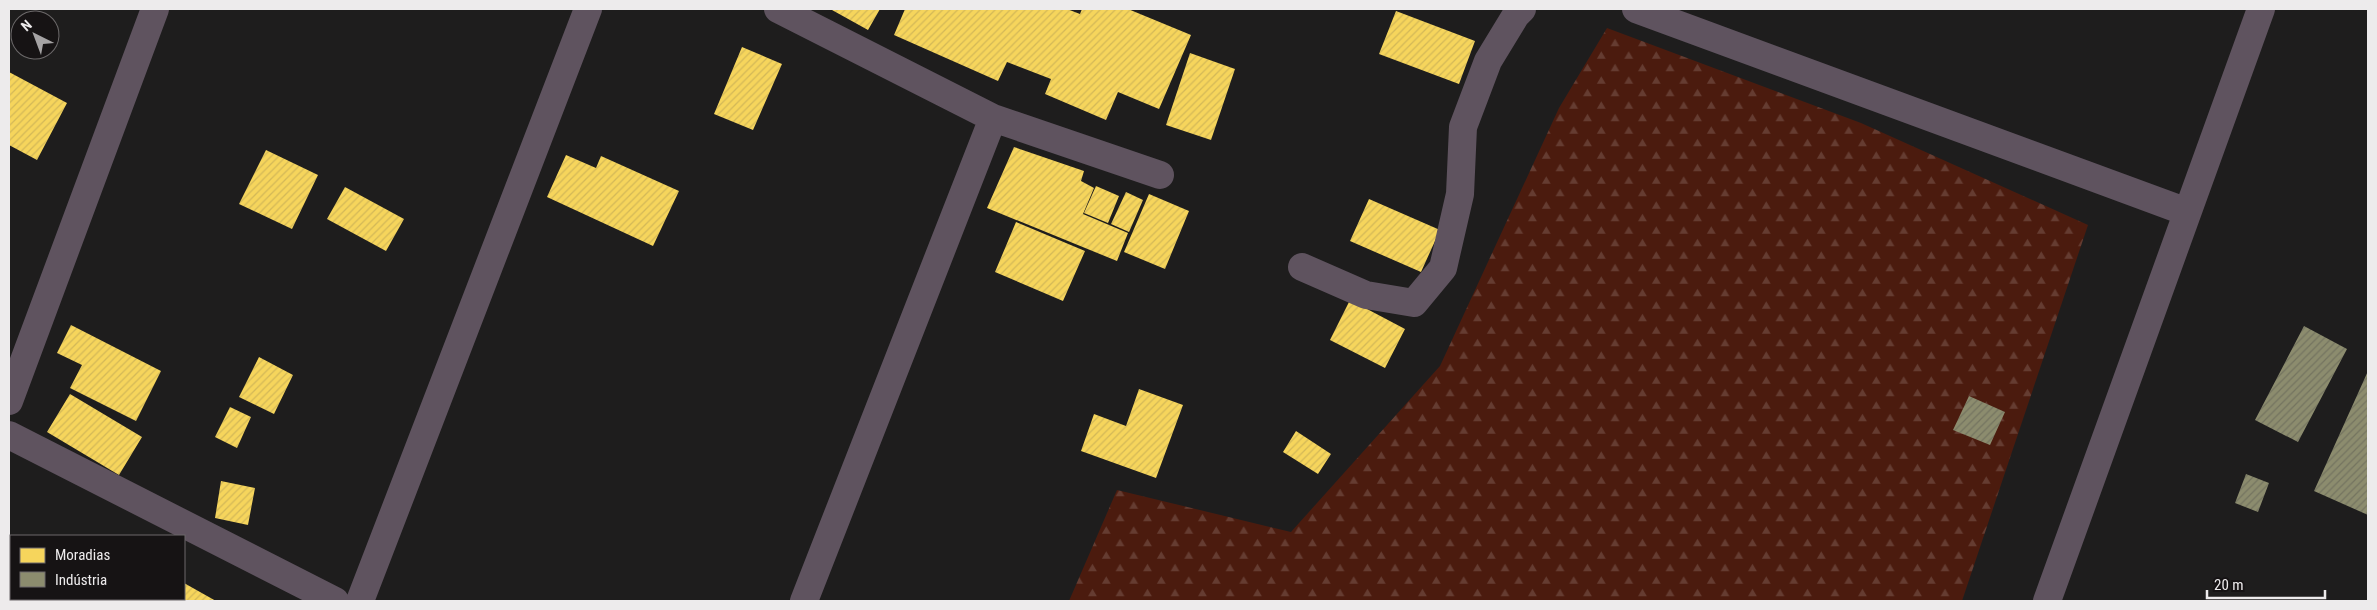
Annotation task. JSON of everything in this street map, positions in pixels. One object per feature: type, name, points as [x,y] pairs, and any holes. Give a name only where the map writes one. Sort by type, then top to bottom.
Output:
[{"type":"street","points":[[9,401],[155,9]]},
{"type":"street","points":[[360,601],[588,9]]},
{"type":"street","points":[[778,9],[993,118],[1160,175]]},
{"type":"street","points":[[1302,267],[1366,295],[1414,303],[1443,268],[1460,194],[1463,127],[1488,61],[1516,15],[1522,9]]},
{"type":"street","points":[[1636,9],[2187,212]]},
{"type":"street","points":[[2047,601],[2261,9]]},
{"type":"street","points":[[804,601],[993,118]]},
{"type":"street","points":[[9,435],[335,601]]},
{"type":"green space","points":[[1607,28],[1861,123],[2088,225],[1962,601],[1069,601],[1117,490],[1291,532],[1440,366],[1559,108]]},
{"type":"building: Moradias","points":[[833,9],[880,9],[868,30]]},
{"type":"building: Moradias","points":[[905,9],[1067,9],[1080,14],[1082,9],[1128,9],[1191,35],[1159,109],[1118,92],[1106,120],[1045,94],[1051,79],[1007,62],[998,81],[894,35]]},
{"type":"building: Moradias","points":[[1396,11],[1475,41],[1459,84],[1379,54]]},
{"type":"building: Moradias","points":[[742,47],[782,64],[753,130],[714,114]]},
{"type":"building: Moradias","points":[[1190,53],[1235,69],[1211,140],[1166,125]]},
{"type":"building: Moradias","points":[[9,72],[67,103],[37,160],[9,145]]},
{"type":"building: Moradias","points":[[1014,147],[1084,171],[1081,181],[1094,188],[1083,214],[1128,233],[1117,261],[987,208]]},
{"type":"building: Moradias","points":[[266,150],[318,175],[292,229],[239,204]]},
{"type":"building: Moradias","points":[[566,155],[596,168],[601,156],[679,191],[653,246],[547,197]]},
{"type":"building: Moradias","points":[[1096,186],[1119,196],[1108,223],[1084,213]]},
{"type":"building: Moradias","points":[[345,187],[404,219],[386,251],[327,219]]},
{"type":"building: Moradias","points":[[1126,192],[1143,200],[1129,232],[1111,224]]},
{"type":"building: Moradias","points":[[1149,194],[1189,211],[1165,269],[1124,252]]},
{"type":"building: Moradias","points":[[1369,199],[1440,230],[1421,272],[1350,241]]},
{"type":"building: Moradias","points":[[1016,222],[1085,251],[1063,301],[995,272]]},
{"type":"building: Moradias","points":[[1350,300],[1405,329],[1385,368],[1330,340]]},
{"type":"building: Moradias","points":[[71,325],[161,371],[136,421],[70,388],[82,365],[57,353]]},
{"type":"building: Moradias","points":[[259,357],[293,375],[274,414],[239,397]]},
{"type":"building: Moradias","points":[[1139,389],[1183,405],[1156,478],[1081,451],[1094,414],[1126,426]]},
{"type":"building: Moradias","points":[[70,394],[142,437],[119,475],[47,432]]},
{"type":"building: Moradias","points":[[230,407],[251,417],[237,448],[215,437]]},
{"type":"building: Moradias","points":[[1296,431],[1331,454],[1318,474],[1283,452]]},
{"type":"building: Moradias","points":[[221,481],[255,488],[248,525],[215,518]]},
{"type":"building: Moradias","points":[[185,584],[216,601],[148,601],[185,600]]},
{"type":"building: Indústria","points":[[2304,326],[2347,349],[2298,442],[2255,420]]},
{"type":"building: Indústria","points":[[2368,371],[2368,515],[2314,491]]},
{"type":"building: Indústria","points":[[1969,396],[2005,412],[1990,445],[1953,430]]},
{"type":"building: Indústria","points":[[2246,474],[2269,483],[2258,512],[2235,503]]}]
